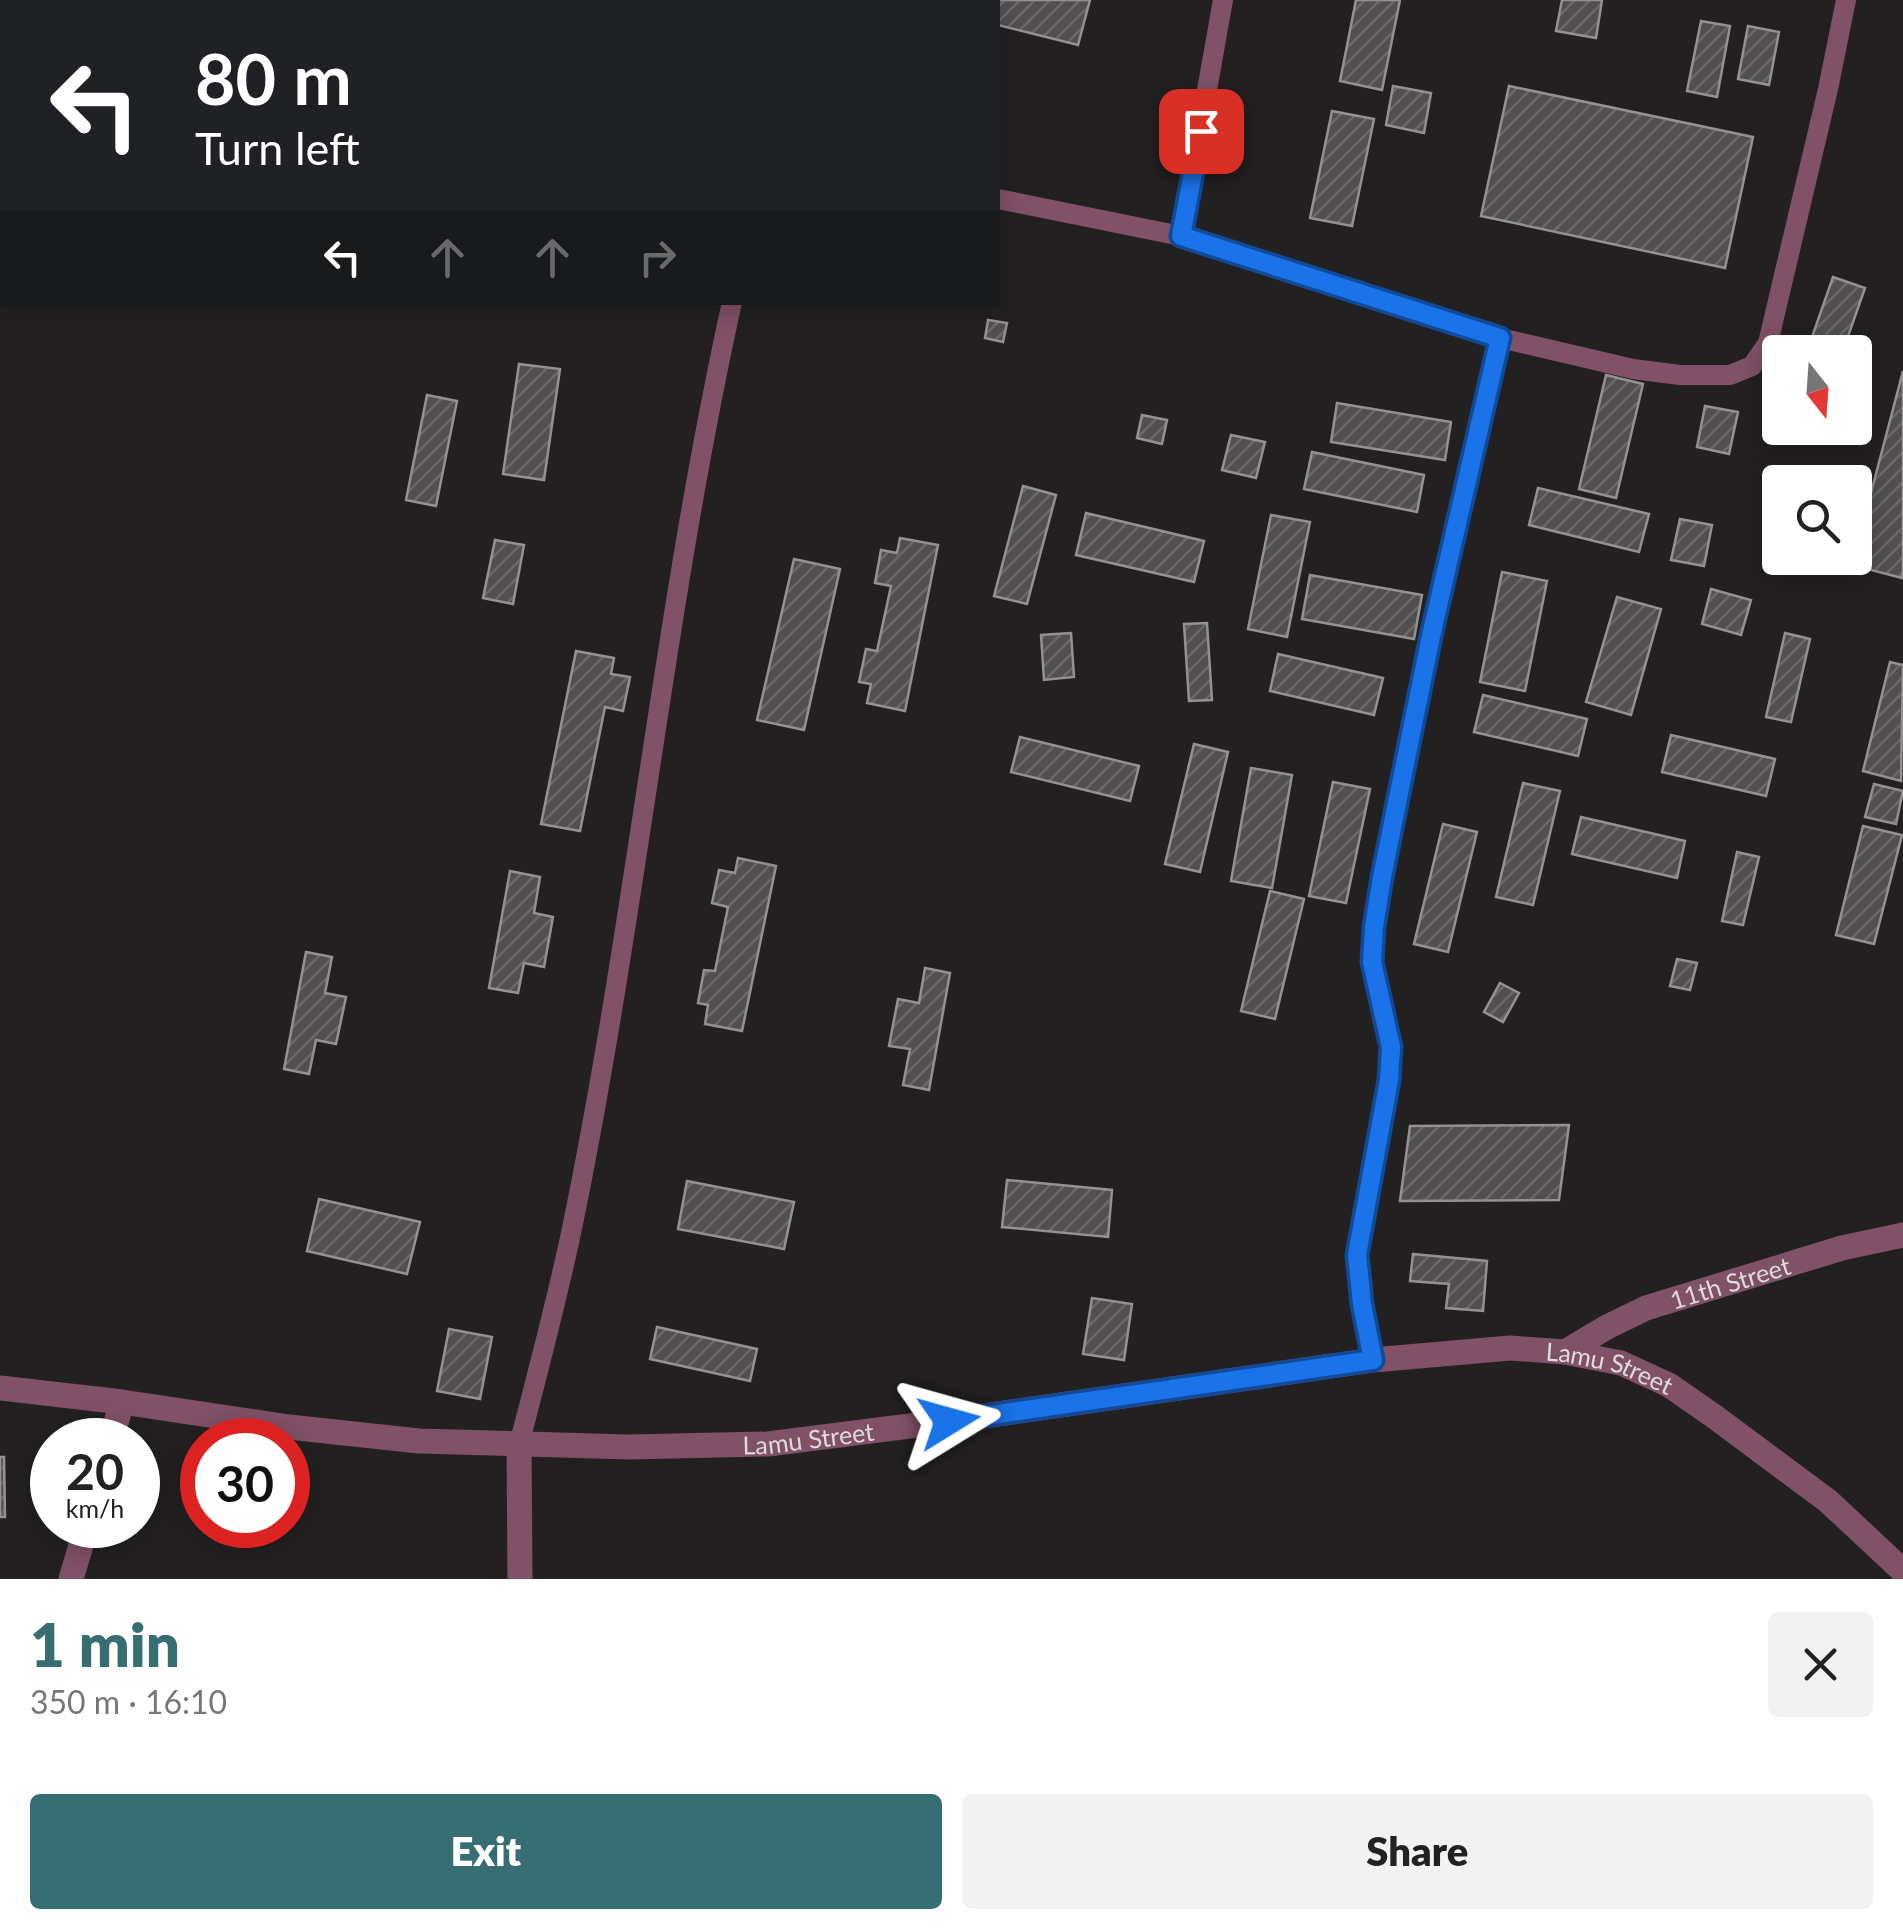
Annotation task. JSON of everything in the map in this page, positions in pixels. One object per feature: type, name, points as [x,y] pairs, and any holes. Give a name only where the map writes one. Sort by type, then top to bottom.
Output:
[{"type":"street","name":"11th Street","points":[[1564,1352],[1646,1308],[1842,1248],[1903,1235]]},
{"type":"street","name":"Lamu Street","points":[[0,1388],[419,1442],[629,1447],[768,1444],[1373,1360],[1510,1348],[1564,1352],[1622,1363],[1669,1386],[1828,1501],[1903,1571]]},
{"type":"street","points":[[117,1418],[122,1402]]},
{"type":"street","points":[[518,1446],[520,1579]]},
{"type":"street","points":[[70,1579],[80,1548]]},
{"type":"lane","points":[[1181,236],[1223,0]]},
{"type":"lane","points":[[1000,198],[1181,236],[1500,338],[1633,369],[1680,375],[1730,375],[1752,366],[1768,343],[1846,0]]},
{"type":"lane","points":[[518,1446],[552,1316],[581,1179],[618,976],[685,542],[731,305]]},
{"type":"lane","points":[[1373,1360],[1357,1255],[1389,1080],[1391,1047],[1372,962],[1374,927],[1431,636],[1500,338]]},
{"type":"building","points":[[1000,0],[1090,0],[1078,45],[1000,26]]},
{"type":"building","points":[[1356,0],[1400,0],[1382,90],[1340,81]]},
{"type":"building","points":[[1562,0],[1602,0],[1596,38],[1556,31]]},
{"type":"building","points":[[1701,21],[1730,26],[1717,97],[1687,91]]},
{"type":"building","points":[[1748,26],[1779,32],[1769,85],[1738,79]]},
{"type":"building","points":[[1393,86],[1431,93],[1424,133],[1386,125]]},
{"type":"building","points":[[1509,86],[1753,137],[1725,268],[1481,216]]},
{"type":"building","points":[[1332,111],[1374,119],[1352,226],[1310,218]]},
{"type":"building","points":[[1833,277],[1865,288],[1849,335],[1813,335]]},
{"type":"building","points":[[988,320],[1007,323],[1003,342],[985,338]]},
{"type":"building","points":[[519,364],[560,369],[544,480],[503,474]]},
{"type":"building","points":[[1903,371],[1902,578],[1872,570],[1872,489]]},
{"type":"building","points":[[1606,375],[1643,384],[1616,498],[1579,489]]},
{"type":"building","points":[[427,395],[457,401],[436,506],[406,500]]},
{"type":"building","points":[[1337,403],[1451,422],[1445,460],[1331,442]]},
{"type":"building","points":[[1705,406],[1738,412],[1729,454],[1697,447]]},
{"type":"building","points":[[1142,415],[1167,420],[1162,444],[1137,438]]},
{"type":"building","points":[[1231,435],[1265,442],[1256,478],[1222,470]]},
{"type":"building","points":[[1312,452],[1424,475],[1417,512],[1304,489]]},
{"type":"building","points":[[1023,486],[1056,495],[1027,604],[994,596]]},
{"type":"building","points":[[1538,488],[1649,514],[1639,552],[1529,525]]},
{"type":"building","points":[[1086,513],[1204,541],[1194,582],[1076,555]]},
{"type":"building","points":[[1271,515],[1310,522],[1287,637],[1248,629]]},
{"type":"building","points":[[1680,519],[1712,525],[1704,566],[1671,560]]},
{"type":"building","points":[[900,538],[938,545],[905,711],[867,703],[871,684],[859,682],[866,649],[877,651],[891,586],[875,583],[881,550],[897,553]]},
{"type":"building","points":[[495,540],[524,545],[513,604],[483,598]]},
{"type":"building","points":[[794,559],[840,569],[804,730],[757,720]]},
{"type":"building","points":[[1502,572],[1547,581],[1525,691],[1480,682]]},
{"type":"building","points":[[1310,575],[1422,595],[1414,639],[1302,619]]},
{"type":"building","points":[[1711,589],[1751,600],[1741,635],[1702,624]]},
{"type":"building","points":[[1617,597],[1661,609],[1631,715],[1586,702]]},
{"type":"building","points":[[1207,623],[1212,700],[1189,701],[1184,624]]},
{"type":"building","points":[[1071,633],[1074,677],[1044,680],[1041,635]]},
{"type":"building","points":[[1785,633],[1810,639],[1791,722],[1766,717]]},
{"type":"building","points":[[576,651],[614,658],[611,674],[630,677],[623,711],[605,707],[580,831],[541,824]]},
{"type":"building","points":[[1278,654],[1383,678],[1374,715],[1270,691]]},
{"type":"building","points":[[1890,662],[1903,665],[1901,781],[1863,771]]},
{"type":"building","points":[[1483,695],[1587,719],[1578,756],[1474,732]]},
{"type":"building","points":[[1671,735],[1775,759],[1766,796],[1662,772]]},
{"type":"building","points":[[1020,737],[1139,766],[1130,801],[1011,772]]},
{"type":"building","points":[[1194,744],[1228,752],[1200,872],[1165,864]]},
{"type":"building","points":[[1251,768],[1292,775],[1272,888],[1231,881]]},
{"type":"building","points":[[1333,782],[1370,789],[1346,903],[1309,896]]},
{"type":"building","points":[[1523,783],[1560,791],[1533,905],[1496,897]]},
{"type":"building","points":[[1874,784],[1903,791],[1896,824],[1865,817]]},
{"type":"building","points":[[1581,817],[1685,841],[1677,878],[1572,854]]},
{"type":"building","points":[[1443,824],[1477,832],[1448,952],[1414,944]]},
{"type":"building","points":[[1863,826],[1902,835],[1874,944],[1836,935]]},
{"type":"building","points":[[1737,852],[1759,857],[1743,925],[1722,921]]},
{"type":"building","points":[[738,858],[776,866],[742,1031],[705,1024],[708,1005],[698,1003],[704,970],[715,971],[728,907],[712,903],[719,870],[735,873]]},
{"type":"building","points":[[510,871],[540,877],[534,913],[553,917],[544,967],[524,963],[518,993],[489,988]]},
{"type":"building","points":[[1270,891],[1304,899],[1275,1019],[1241,1011]]},
{"type":"building","points":[[306,952],[332,957],[325,993],[346,997],[336,1044],[316,1040],[309,1074],[284,1069]]},
{"type":"building","points":[[1677,959],[1697,963],[1690,990],[1670,986]]},
{"type":"building","points":[[925,968],[950,973],[929,1090],[903,1085],[910,1049],[889,1046],[898,999],[919,1003]]},
{"type":"building","points":[[1500,983],[1519,993],[1503,1022],[1484,1012]]},
{"type":"building","points":[[1569,1125],[1559,1200],[1400,1201],[1410,1126]]},
{"type":"building","points":[[1007,1180],[1112,1190],[1108,1237],[1002,1227]]},
{"type":"building","points":[[687,1181],[794,1202],[784,1249],[678,1229]]},
{"type":"building","points":[[319,1199],[420,1222],[407,1274],[307,1251]]},
{"type":"building","points":[[1413,1254],[1487,1261],[1483,1311],[1446,1308],[1449,1284],[1410,1281]]},
{"type":"building","points":[[1092,1298],[1132,1304],[1124,1360],[1083,1354]]},
{"type":"building","points":[[657,1327],[757,1349],[750,1381],[650,1359]]},
{"type":"building","points":[[449,1329],[492,1337],[480,1399],[437,1391]]},
{"type":"building","points":[[0,1457],[4,1457],[5,1517],[0,1517]]},
{"type":"route","points":[[949,1421],[1373,1360],[1357,1276],[1357,1255],[1389,1080],[1391,1047],[1372,962],[1374,927],[1431,636],[1500,338],[1181,236],[1201,131]]}]
